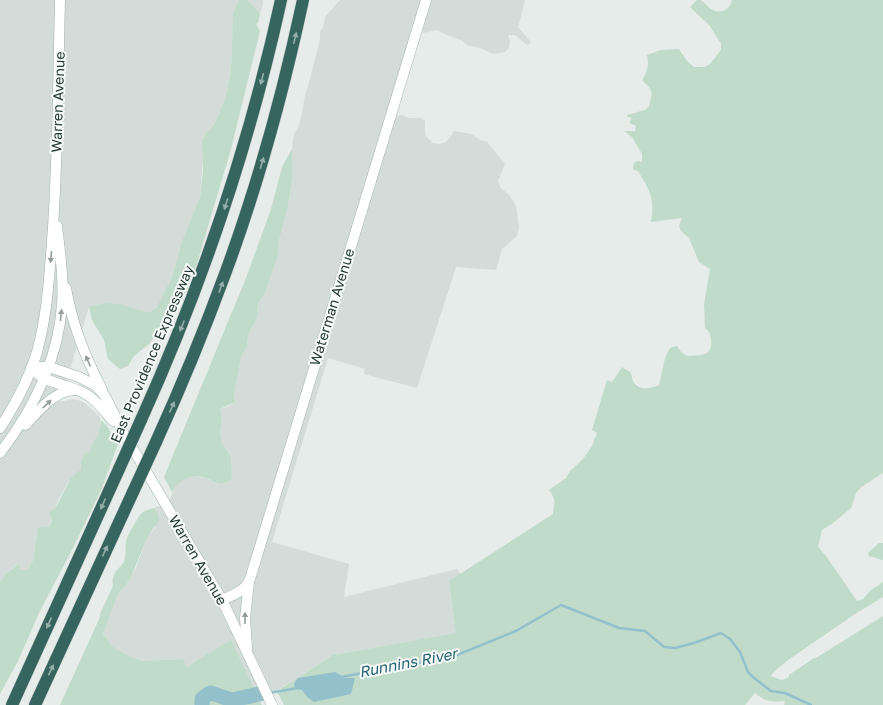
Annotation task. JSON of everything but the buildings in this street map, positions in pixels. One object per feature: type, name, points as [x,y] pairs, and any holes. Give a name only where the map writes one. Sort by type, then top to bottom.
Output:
[{"type":"highway","name":"East Providence Expressway","points":[[12,705],[142,420],[181,329],[217,233],[252,120],[280,0]]},
{"type":"highway","points":[[35,705],[156,442],[196,351],[236,244],[272,130],[288,70],[303,0]]},
{"type":"main road","name":"Warren Avenue","points":[[31,368],[40,340],[45,314],[55,204],[60,0]]},
{"type":"main road","name":"Waterman Avenue","points":[[248,656],[244,618],[249,582],[426,0]]},
{"type":"main road","name":"Warren Avenue","points":[[49,367],[62,308],[60,247],[55,204]]},
{"type":"main road","points":[[60,247],[67,292],[76,327],[84,352],[105,396]]},
{"type":"main road","name":"Warren Avenue","points":[[31,368],[40,366],[49,367],[88,381],[95,385],[105,396],[123,432],[222,600],[272,704]]},
{"type":"main road","points":[[0,453],[28,413],[49,367]]},
{"type":"main road","name":"Warren Avenue","points":[[31,368],[44,378],[79,390],[94,400],[123,432]]},
{"type":"main road","points":[[0,428],[16,401],[31,368]]},
{"type":"main road","points":[[9,441],[52,399],[66,391],[79,390]]},
{"type":"main road","points":[[222,600],[240,592],[249,582]]},
{"type":"shaded area","points":[[0,0],[239,0],[233,13],[231,71],[226,95],[214,125],[208,131],[203,155],[200,197],[182,241],[172,277],[157,307],[151,312],[139,311],[114,303],[89,307],[60,402],[72,399],[85,403],[100,417],[101,427],[90,451],[81,463],[81,469],[71,478],[59,498],[49,527],[37,533],[33,560],[28,570],[21,570],[17,564],[0,581]]},
{"type":"shaded area","points":[[247,0],[263,0],[260,13]]},
{"type":"shaded area","points":[[340,0],[525,0],[518,27],[531,42],[527,45],[515,35],[508,35],[510,41],[509,48],[505,52],[493,54],[483,49],[467,45],[461,40],[437,30],[423,33],[423,27],[389,117],[402,115],[409,118],[421,118],[425,121],[426,136],[433,143],[440,144],[446,142],[454,131],[471,134],[480,140],[487,142],[505,164],[498,181],[500,187],[510,196],[516,206],[519,227],[517,236],[502,249],[496,270],[456,267],[417,388],[364,374],[365,369],[328,358],[272,542],[349,564],[344,597],[457,569],[460,574],[449,581],[456,633],[333,655],[260,701],[251,683],[218,648],[186,667],[184,659],[142,661],[123,653],[112,646],[103,634],[118,594],[126,585],[136,568],[147,538],[155,528],[157,511],[155,507],[163,505],[167,507],[175,486],[185,478],[195,476],[206,478],[217,483],[232,479],[231,457],[222,443],[220,432],[222,420],[220,409],[235,402],[234,394],[241,357],[247,347],[248,336],[257,315],[258,304],[264,295],[278,256],[279,241],[288,206],[292,180],[292,149],[294,134],[301,119],[305,95],[320,39],[320,31],[323,28],[325,17]]},
{"type":"green space","points":[[239,0],[247,0],[260,13],[258,23],[256,24],[260,31],[231,149],[196,267],[184,297],[149,344],[134,356],[128,366],[120,369],[108,359],[104,340],[92,320],[89,307],[117,303],[151,312],[157,307],[172,277],[182,241],[200,197],[203,170],[202,140],[214,125],[226,95],[231,71],[233,13]]},
{"type":"green space","points":[[697,0],[701,0],[711,9],[718,12],[727,9],[732,0],[883,0],[883,473],[861,487],[856,493],[851,508],[822,530],[818,547],[826,556],[857,601],[863,599],[871,590],[883,582],[883,597],[855,614],[788,660],[770,676],[782,680],[789,677],[789,675],[814,658],[883,616],[883,705],[784,705],[785,701],[769,701],[755,693],[745,705],[284,705],[277,691],[333,655],[456,633],[449,581],[553,514],[554,500],[549,490],[566,478],[570,471],[583,459],[592,446],[597,433],[592,430],[607,380],[612,382],[622,367],[630,372],[635,384],[641,388],[659,385],[665,358],[670,348],[677,346],[681,352],[687,356],[705,354],[710,349],[711,339],[705,328],[704,304],[710,269],[699,262],[689,238],[681,231],[679,226],[682,218],[651,222],[652,201],[650,195],[646,184],[638,171],[634,170],[633,168],[634,163],[638,161],[642,162],[642,154],[632,137],[624,131],[635,131],[636,126],[629,123],[632,118],[628,117],[627,115],[645,110],[649,106],[652,94],[649,87],[642,80],[648,68],[647,55],[661,50],[679,49],[687,61],[694,67],[704,67],[710,64],[721,50],[721,44],[710,26],[690,7]],"holes":[[[341,675],[346,678],[355,678],[307,697],[302,690],[298,678]]]},
{"type":"green space","points":[[292,149],[292,180],[288,206],[279,241],[278,256],[264,295],[258,304],[254,325],[248,336],[247,347],[241,357],[234,394],[235,402],[220,409],[222,420],[220,432],[222,443],[231,457],[232,479],[225,483],[220,483],[196,476],[186,478],[175,487],[172,492],[164,477],[246,278],[271,209],[282,167]]},
{"type":"green space","points":[[101,420],[107,426],[118,444],[102,488],[39,613],[18,661],[0,694],[0,581],[18,564],[21,570],[28,570],[33,560],[38,528],[49,527],[52,521],[49,511],[55,509],[71,478],[81,469],[84,454],[90,451],[100,429]]},
{"type":"green space","points":[[155,508],[159,520],[147,538],[131,577],[118,594],[103,634],[112,646],[123,653],[142,661],[184,659],[186,667],[190,666],[194,662],[231,640],[262,705],[60,705],[113,586],[113,576],[124,562],[128,535],[142,513]]},
{"type":"green space","points":[[879,543],[883,543],[883,560],[869,556],[868,553]]},
{"type":"water","points":[[335,672],[346,678],[355,678],[351,694],[314,702],[307,697],[302,690],[295,689],[294,683],[298,678]]},
{"type":"waterway","name":"Runnins River","points":[[341,677],[452,657],[516,631],[561,605],[619,628],[645,631],[664,647],[675,648],[721,633],[730,639],[740,652],[748,672],[754,678],[771,691],[785,693],[811,705]]},
{"type":"waterway","name":"Runnins River","points":[[269,693],[298,688]]},
{"type":"waterway","name":"Runnins River","points":[[202,705],[202,699],[211,693],[232,700],[264,693]]}]
